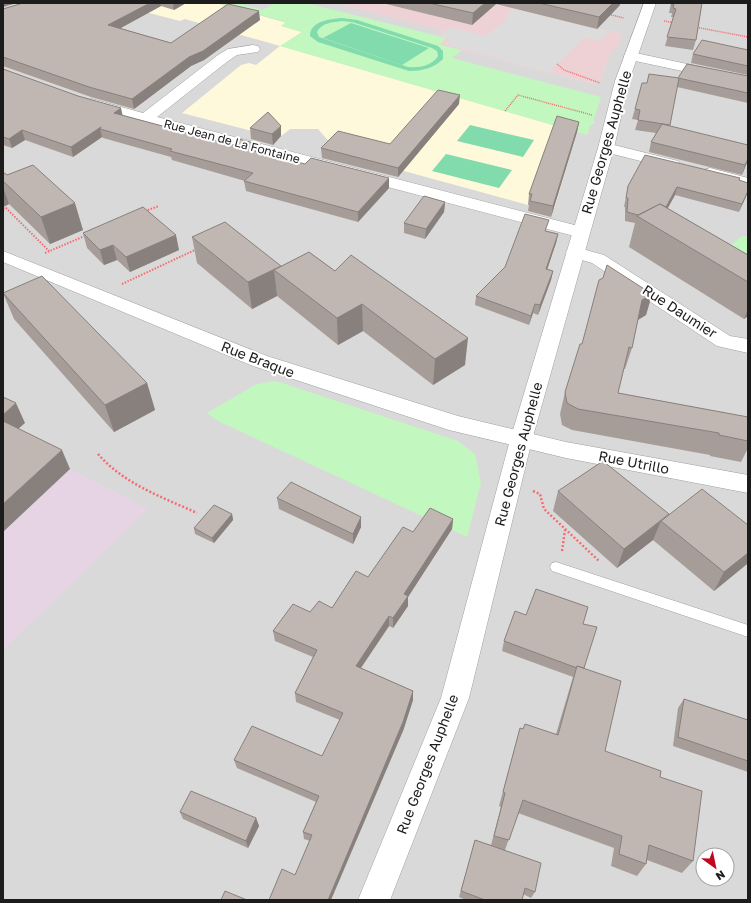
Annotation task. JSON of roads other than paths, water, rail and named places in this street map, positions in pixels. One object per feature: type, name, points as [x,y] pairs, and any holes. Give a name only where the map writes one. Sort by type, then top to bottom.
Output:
[{"type":"street","name":"Rue Georges Auphelle","points":[[374,900],[455,698],[520,440],[580,232],[606,148],[620,90],[650,3]]},
{"type":"street","points":[[146,118],[223,58],[233,52],[253,49]]},
{"type":"street","points":[[631,56],[748,81]]},
{"type":"street","name":"Rue Jean de La Fontaine","points":[[80,99],[146,118],[580,232]]},
{"type":"street","points":[[606,148],[748,183]]},
{"type":"street","name":"Rue Daumier","points":[[575,252],[598,259],[615,269],[724,341],[748,346]]},
{"type":"street","name":"Rue Braque","points":[[3,256],[260,361],[456,424],[520,440]]},
{"type":"street","name":"Rue Utrillo","points":[[520,440],[748,484]]},
{"type":"lane","points":[[556,566],[748,631]]}]
